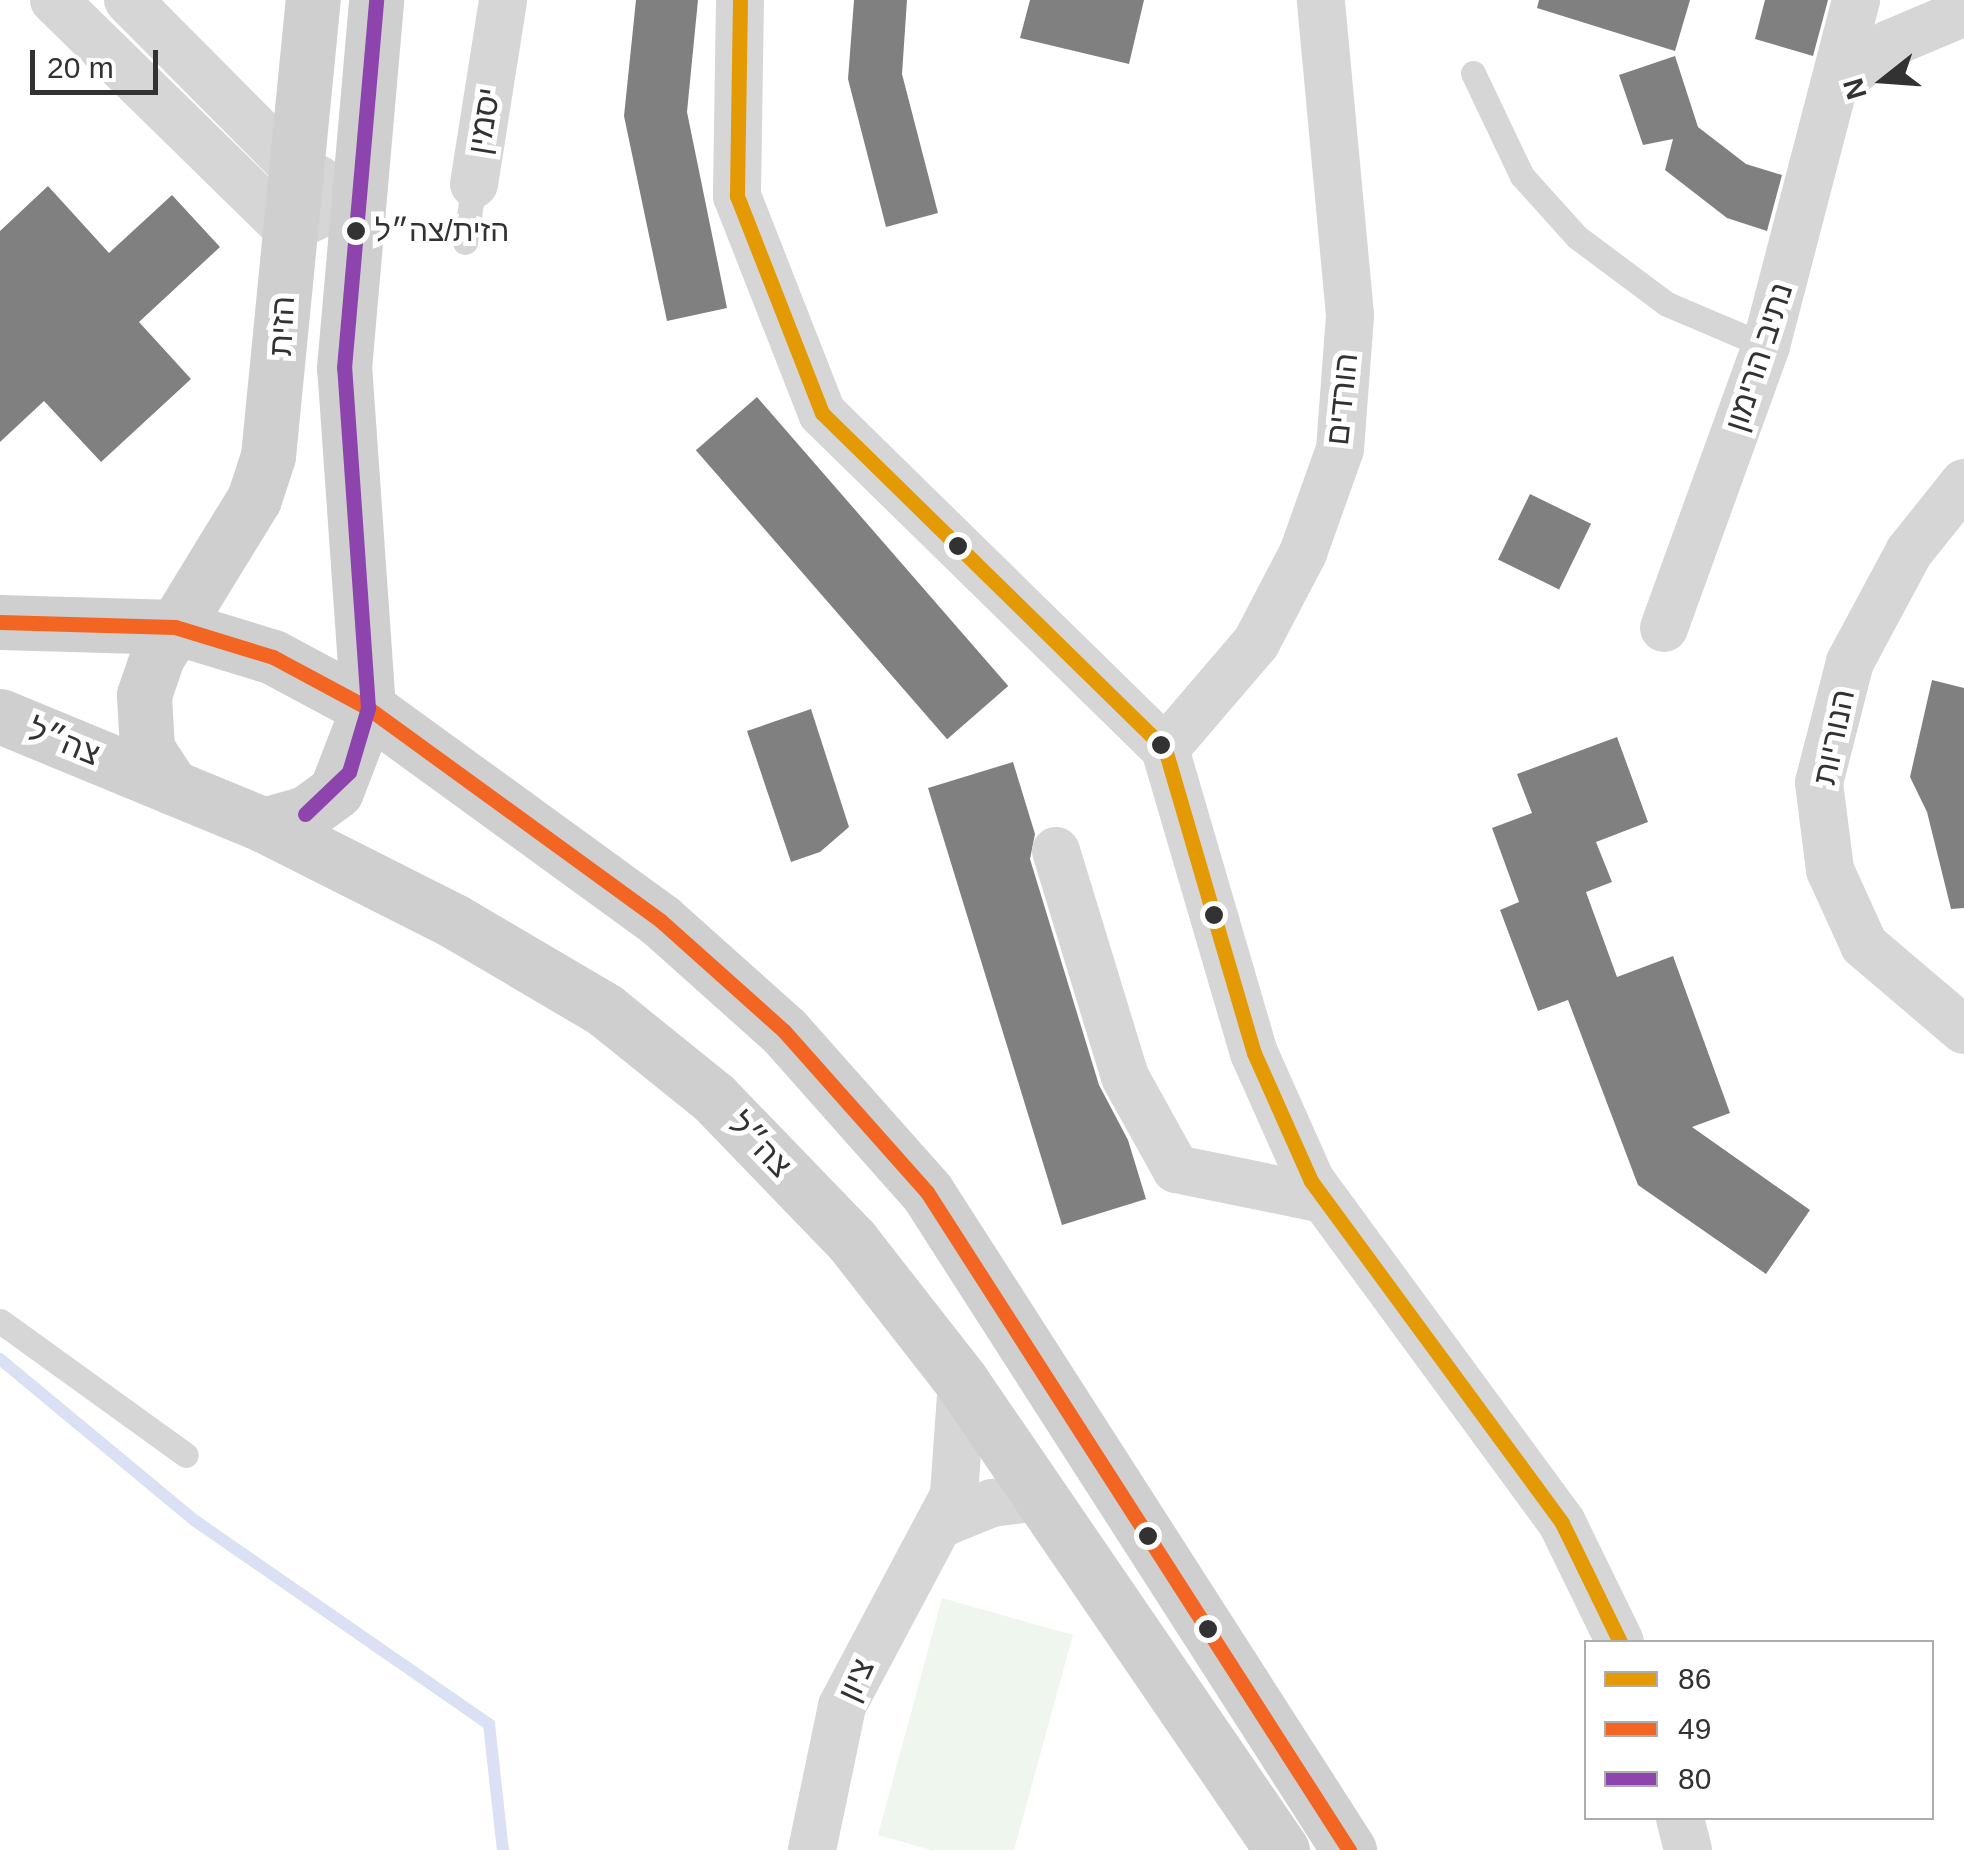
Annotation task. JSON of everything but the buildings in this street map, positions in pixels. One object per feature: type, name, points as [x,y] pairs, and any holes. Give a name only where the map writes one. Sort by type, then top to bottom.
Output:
[{"type":"main road","name":"הזית","points":[[175,627],[254,500],[268,456],[313,0]]},
{"type":"main road","name":"הזית","points":[[368,708],[344,368],[355,198],[376,0]]},
{"type":"main road","points":[[0,622],[175,627],[273,657],[368,708],[661,920],[784,1031],[927,1192],[1348,1850]]},
{"type":"main road","points":[[172,787],[147,749],[143,711],[148,678],[175,627]]},
{"type":"main road","points":[[264,825],[306,813],[336,791],[368,708]]},
{"type":"main road","name":"צה״ל","points":[[0,716],[264,825],[454,921],[621,1023],[714,1098],[852,1241],[962,1382],[1282,1850]]},
{"type":"street","points":[[54,0],[288,229],[355,198]]},
{"type":"street","points":[[128,0],[294,167],[355,198]]},
{"type":"street","name":"יסמין","points":[[474,184],[504,0]]},
{"type":"street","points":[[740,0],[738,196],[822,413],[1165,749],[1254,1053],[1323,1198],[1562,1522],[1619,1640]]},
{"type":"street","name":"הורדים","points":[[1165,749],[1256,644],[1303,554],[1340,449],[1350,316],[1320,0]]},
{"type":"street","name":"נתיב הרימון","points":[[1664,628],[1766,346],[1840,81],[1856,0]]},
{"type":"street","points":[[1909,0],[1958,17]]},
{"type":"street","points":[[1840,81],[1889,44],[1958,17]]},
{"type":"street","name":"הנוריות","points":[[1964,483],[1909,552],[1850,662],[1819,783],[1830,870],[1864,945],[1964,1030]]},
{"type":"street","points":[[1056,851],[1125,1077],[1176,1169],[1323,1198]]},
{"type":"street","name":"ציון","points":[[812,1850],[842,1706],[940,1524],[959,1472],[962,1382]]},
{"type":"street","points":[[940,1524],[992,1503],[1038,1498]]},
{"type":"street","points":[[1680,1820],[1688,1850]]},
{"type":"lane","points":[[1473,73],[1522,176],[1577,236],[1668,304],[1766,346]]},
{"type":"lane","name":"יסמין","points":[[465,242],[474,184]]},
{"type":"lane","points":[[0,1321],[186,1456]]},
{"type":"shaded area","points":[[942,1598],[1073,1635],[1014,1850],[931,1850],[878,1835]]},
{"type":"waterway","points":[[0,1359],[194,1520],[489,1724],[503,1850]]},
{"type":"transit line","name":"80","points":[[305,814],[349,772],[368,708],[344,368],[376,0]]},
{"type":"transit line","name":"86","points":[[740,0],[737,196],[822,413],[1165,749],[1254,1053],[1311,1181],[1562,1523],[1619,1640]]},
{"type":"transit line","name":"49","points":[[0,622],[175,627],[273,657],[368,708],[661,921],[784,1031],[927,1192],[1349,1850]]},
{"type":"place","name":"הזית/צה״ל","points":[[356,231]]}]
